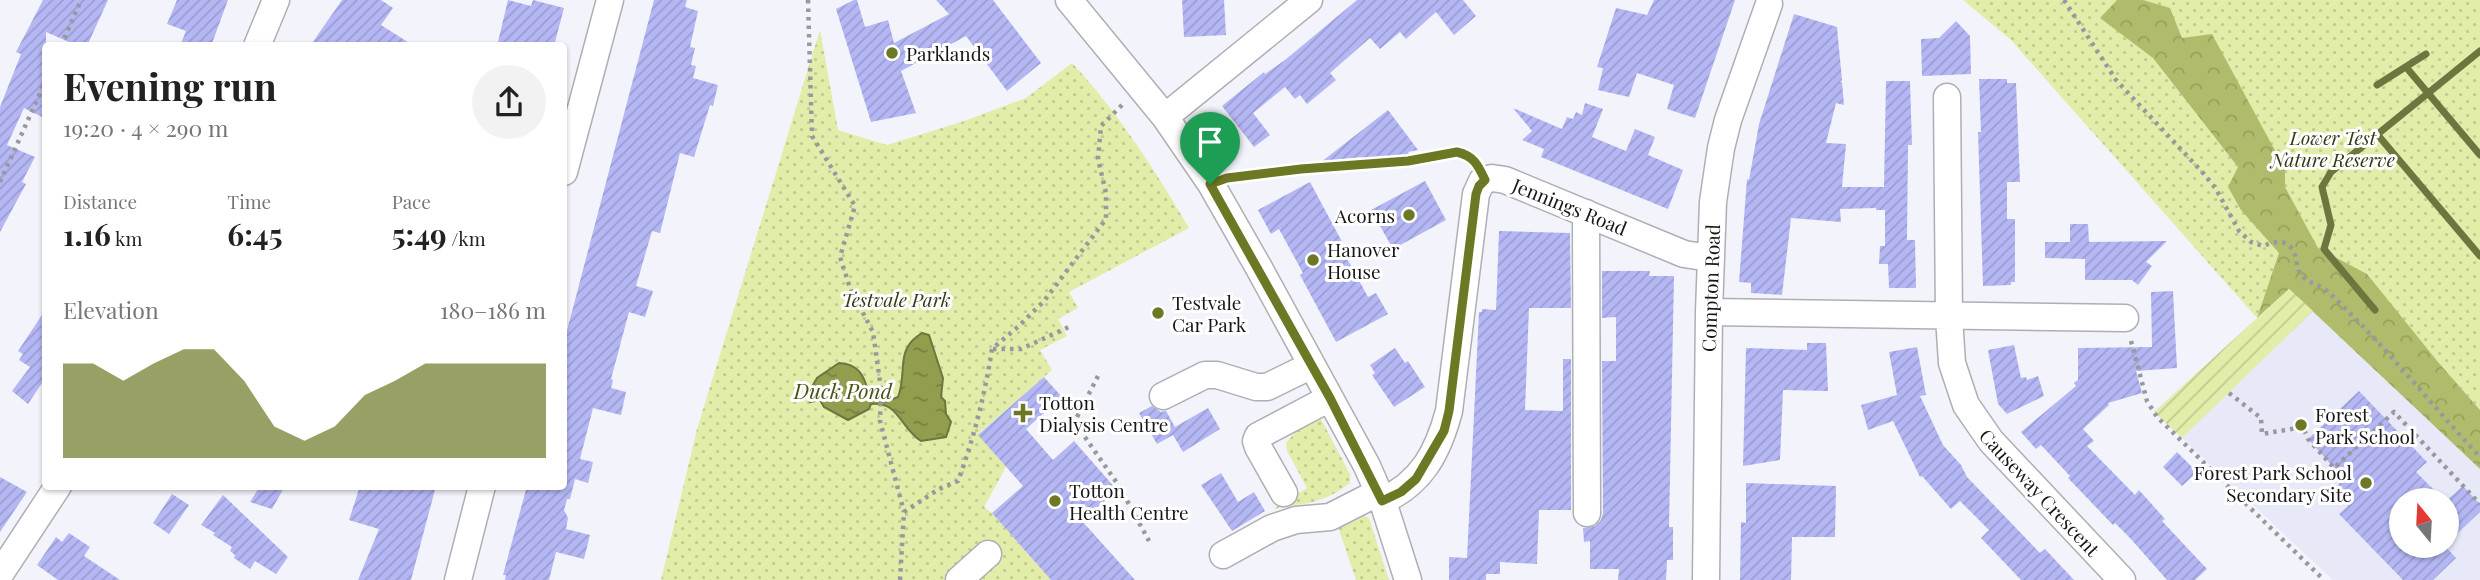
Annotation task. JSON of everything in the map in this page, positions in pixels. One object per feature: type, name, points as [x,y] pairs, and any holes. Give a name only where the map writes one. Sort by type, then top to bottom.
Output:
[{"type":"street","points":[[259,42],[276,0]]},
{"type":"street","points":[[567,161],[610,0]]},
{"type":"street","points":[[1069,0],[1143,88],[1210,184],[1330,398],[1380,497],[1408,580]]},
{"type":"street","points":[[1165,117],[1309,0]]},
{"type":"street","name":"Compton Road","points":[[1706,580],[1713,202],[1721,148],[1738,89],[1769,4]]},
{"type":"street","name":"Causeway Crescent","points":[[1947,97],[1950,317],[1952,363],[1958,385],[1976,422],[2122,580]]},
{"type":"street","name":"Jennings Road","points":[[1223,555],[1272,528],[1296,520],[1330,517],[1380,497],[1401,492],[1416,479],[1444,431],[1449,411],[1476,194],[1485,180],[1505,180],[1684,254],[1710,258]]},
{"type":"street","points":[[1586,213],[1587,513]]},
{"type":"street","points":[[1709,312],[2125,318]]},
{"type":"street","points":[[1163,396],[1205,375],[1217,375],[1256,387],[1267,387],[1312,365]]},
{"type":"street","points":[[1283,493],[1258,447],[1258,436],[1330,398]]},
{"type":"street","points":[[0,574],[55,490]]},
{"type":"street","points":[[458,580],[481,490]]},
{"type":"street","points":[[959,580],[988,554]]},
{"type":"path","points":[[63,42],[81,0]]},
{"type":"path","points":[[808,0],[812,136],[855,206],[840,257],[850,288],[873,332],[881,389],[880,414],[904,512],[900,580]]},
{"type":"path","points":[[2064,0],[2116,80],[2216,189],[2239,231],[2251,242],[2263,246],[2276,242],[2288,245],[2296,254],[2297,267],[2302,277],[2325,289],[2407,373],[2480,457]]},
{"type":"path","points":[[904,512],[939,489],[958,481],[971,447],[992,349],[1044,301],[1106,219],[1106,193],[1097,159],[1101,125],[1143,88]]},
{"type":"path","points":[[0,182],[42,89]]},
{"type":"path","points":[[1210,184],[1227,178],[1408,161],[1457,152],[1469,155],[1475,160],[1485,180]]},
{"type":"path","points":[[2125,318],[2147,401],[2157,417],[2324,580]]},
{"type":"path","points":[[992,349],[1021,349],[1071,326]]},
{"type":"path","points":[[1098,376],[1077,417],[1080,430],[1119,486],[1149,541]]},
{"type":"path","points":[[2229,393],[2261,418],[2262,434],[2304,428],[2308,439],[2334,468],[2394,412],[2480,504]]},
{"type":"shaded area","name":"Forest Park School","points":[[2289,289],[2480,469],[2480,580],[2333,580],[2154,412]]},
{"type":"green space","name":"Lower Test Nature Reserve","points":[[1963,0],[2480,0],[2480,410],[2429,352],[2288,289],[2257,318],[2011,40]]},
{"type":"green space","points":[[2117,0],[2143,0],[2170,8],[2182,38],[2212,34],[2285,169],[2285,187],[2318,248],[2367,274],[2480,410],[2480,469],[2289,289],[2257,318],[2279,253],[2241,210],[2228,187],[2238,167],[2153,58],[2100,18]]},
{"type":"green space","name":"Testvale Park","points":[[820,30],[838,130],[887,145],[1026,98],[1072,63],[1105,101],[1135,142],[1189,228],[1069,292],[1078,308],[1058,319],[1067,336],[1040,350],[1052,370],[978,434],[1006,467],[984,507],[1051,580],[661,580],[697,429]]},
{"type":"green space","points":[[2289,289],[2313,311],[2182,438],[2154,412]]},
{"type":"green space","points":[[1315,418],[1321,419],[1350,474],[1350,483],[1322,499],[1273,509],[1307,488],[1287,451],[1286,443],[1299,428]]},
{"type":"green space","points":[[1361,514],[1369,518],[1389,580],[1356,580],[1339,530],[1340,524]]},
{"type":"water","name":"Duck Pond","points":[[922,333],[929,335],[943,378],[941,397],[945,401],[946,414],[951,422],[946,437],[921,441],[894,411],[880,404],[871,404],[869,409],[848,420],[824,407],[820,400],[810,402],[809,392],[817,378],[839,363],[855,368],[862,375],[868,391],[886,402],[898,397],[905,354],[913,340]]},
{"type":"building","points":[[43,0],[108,0],[89,42],[69,42],[46,32],[46,42],[42,42],[42,117],[24,108],[7,145],[35,157],[22,182],[26,184],[0,232],[0,107],[21,54],[16,52]]},
{"type":"building","points":[[177,0],[228,0],[212,42],[182,42],[186,31],[167,24]]},
{"type":"building","points":[[342,0],[381,0],[393,8],[381,25],[408,42],[313,42]]},
{"type":"building","points":[[508,0],[531,6],[533,0],[564,8],[555,42],[498,42]]},
{"type":"building","points":[[654,0],[687,0],[685,7],[698,11],[690,47],[695,48],[691,65],[696,66],[693,78],[718,85],[694,157],[680,153],[660,233],[652,231],[636,286],[653,291],[645,317],[629,312],[611,379],[611,388],[626,392],[621,415],[593,408],[580,459],[593,462],[588,483],[575,479],[570,499],[567,499],[564,510],[568,518],[566,529],[590,535],[584,559],[556,552],[549,580],[505,580],[506,575],[503,575],[526,490],[567,490],[567,331]]},
{"type":"building","name":"Parklands","points":[[857,0],[865,27],[888,20],[894,43],[949,14],[936,0],[993,0],[1041,63],[1007,91],[966,36],[901,71],[916,113],[871,122],[836,9]]},
{"type":"building","points":[[1182,0],[1224,0],[1226,35],[1184,37]]},
{"type":"building","points":[[1357,0],[1463,0],[1476,16],[1454,35],[1436,12],[1406,39],[1400,32],[1380,49],[1370,38],[1330,73],[1336,80],[1307,104],[1300,95],[1295,99],[1285,87],[1253,113],[1270,135],[1254,147],[1222,106],[1264,72],[1265,74],[1285,60]]},
{"type":"building","points":[[1654,0],[1735,0],[1695,118],[1667,109],[1674,85],[1637,73],[1629,97],[1598,90],[1603,68],[1597,67],[1616,8],[1647,15]]},
{"type":"building","points":[[1794,14],[1837,27],[1844,105],[1836,103],[1826,143],[1846,144],[1842,187],[1884,187],[1886,81],[1910,81],[1912,145],[1908,145],[1907,240],[1915,240],[1916,288],[1889,288],[1888,264],[1879,264],[1880,246],[1885,246],[1885,210],[1876,208],[1840,209],[1841,222],[1791,218],[1782,295],[1751,293],[1751,283],[1739,282],[1747,179],[1749,180],[1759,124]]},
{"type":"building","points":[[1956,21],[1970,36],[1971,74],[1922,76],[1921,39],[1939,38]]},
{"type":"building","points":[[1979,79],[2007,79],[2007,83],[2016,83],[2020,182],[2007,182],[2007,219],[2015,219],[2015,282],[2011,282],[2011,285],[1983,286]]},
{"type":"building","points":[[1585,103],[1603,109],[1592,137],[1626,151],[1635,129],[1655,137],[1648,155],[1683,170],[1668,209],[1541,157],[1544,149],[1522,140],[1532,131],[1513,108],[1562,129],[1567,117],[1573,119],[1576,112],[1582,115]]},
{"type":"building","points":[[1388,110],[1418,150],[1408,152],[1411,157],[1361,160],[1361,157],[1321,162]]},
{"type":"building","name":"Acorns","points":[[1425,181],[1446,220],[1393,249],[1371,210]]},
{"type":"building","name":"Hanover House","points":[[1310,182],[1368,297],[1376,293],[1388,314],[1336,342],[1279,229],[1271,234],[1258,210]]},
{"type":"building","points":[[2070,224],[2088,224],[2089,242],[2167,241],[2146,262],[2152,266],[2138,285],[2132,280],[2085,280],[2085,259],[2045,258],[2045,242],[2070,242]]},
{"type":"building","points":[[1499,231],[1570,233],[1571,308],[1529,308],[1525,410],[1563,411],[1563,359],[1571,359],[1571,510],[1539,510],[1537,564],[1500,562],[1500,574],[1486,574],[1486,580],[1449,580],[1449,557],[1467,558],[1479,312],[1482,312],[1482,309],[1496,310]]},
{"type":"building","points":[[1602,271],[1650,271],[1649,276],[1674,276],[1669,527],[1673,527],[1673,560],[1667,560],[1666,580],[1618,580],[1619,569],[1590,569],[1590,541],[1584,542],[1583,528],[1595,526],[1603,513],[1602,361],[1616,361],[1616,317],[1602,318]]},
{"type":"building","points":[[2173,291],[2177,368],[2136,371],[2142,393],[2108,403],[2109,405],[2083,429],[2094,441],[2087,446],[2135,495],[2139,490],[2165,519],[2162,521],[2207,569],[2195,580],[2167,580],[2130,538],[2115,523],[2113,525],[2068,478],[2070,476],[2041,445],[2036,449],[2021,432],[2076,386],[2074,383],[2078,380],[2078,348],[2152,347],[2151,292]]},
{"type":"building","points":[[42,315],[42,383],[28,404],[12,391],[30,367],[19,360],[23,354],[18,351]]},
{"type":"building","points":[[1807,343],[1826,343],[1828,391],[1783,390],[1780,460],[1743,466],[1746,348],[1807,350]]},
{"type":"building","points":[[2014,345],[2021,378],[2026,377],[2027,380],[2038,376],[2044,396],[2007,414],[1998,404],[1988,350]]},
{"type":"building","points":[[1917,347],[1926,395],[1920,396],[1943,445],[1961,465],[1967,477],[2040,553],[2045,549],[2074,580],[2021,580],[1981,538],[1989,530],[1960,501],[1951,509],[1922,476],[1920,477],[1893,421],[1868,430],[1861,405],[1897,395],[1889,352]]},
{"type":"building","points":[[1395,348],[1405,363],[1408,361],[1425,387],[1394,407],[1372,375],[1375,373],[1370,365]]},
{"type":"building","name":"Totton Health Centre","points":[[1044,377],[1062,397],[1026,429],[1053,460],[1074,441],[1117,490],[1082,521],[1135,580],[1051,580],[992,513],[1023,486],[978,435]]},
{"type":"building","name":"Forest Park School Secondary Site","points":[[2359,391],[2427,462],[2416,472],[2432,488],[2389,488],[2389,558],[2456,558],[2433,580],[2403,580],[2339,514],[2348,506],[2336,493],[2341,488],[2338,485],[2344,479],[2308,439]]},
{"type":"building","points":[[1152,406],[1161,412],[1166,411],[1175,427],[1208,408],[1220,429],[1183,452],[1173,435],[1157,444],[1139,413]]},
{"type":"building","points":[[2177,452],[2197,472],[2182,486],[2163,467]]},
{"type":"building","points":[[1221,473],[1238,502],[1254,492],[1265,511],[1232,531],[1201,485]]},
{"type":"building","points":[[0,477],[27,492],[0,532]]},
{"type":"building","points":[[1746,483],[1836,486],[1835,537],[1792,537],[1791,580],[1740,580],[1741,522],[1746,523]]},
{"type":"building","points":[[2463,486],[2480,504],[2480,512],[2459,532],[2459,490]]},
{"type":"building","points":[[258,490],[283,490],[272,509],[250,502]]},
{"type":"building","points":[[359,490],[435,490],[411,580],[358,580],[379,529],[349,520]]},
{"type":"building","points":[[172,494],[189,505],[169,534],[153,523]]},
{"type":"building","points":[[223,495],[288,557],[276,574],[255,561],[250,569],[234,558],[235,555],[230,551],[232,547],[201,525]]},
{"type":"building","points":[[69,533],[90,547],[84,556],[120,580],[58,580],[37,565],[56,537],[62,542]]},
{"type":"waterway","points":[[2375,310],[2324,249],[2331,225],[2322,187],[2331,172],[2480,51]]},
{"type":"waterway","points":[[2377,85],[2426,54]]},
{"type":"waterway","points":[[2406,67],[2480,155]]},
{"type":"waterway","points":[[2377,134],[2480,256]]},
{"type":"place","name":"Parklands","points":[[892,53]]},
{"type":"place","name":"Acorns","points":[[1409,215]]},
{"type":"place","name":"Hanover House","points":[[1313,260]]},
{"type":"place","name":"Testvale Car Park","points":[[1158,313]]},
{"type":"place","name":"Totton Dialysis Centre","points":[[1023,413]]},
{"type":"place","name":"Forest Park School","points":[[2301,425]]},
{"type":"place","name":"Forest Park School Secondary Site","points":[[2366,483]]},
{"type":"place","name":"Totton Health Centre","points":[[1055,501]]},
{"type":"route","points":[[1457,152],[1469,155],[1475,160],[1485,180],[1476,194],[1449,411],[1444,431],[1426,465],[1416,479],[1401,492],[1382,501],[1367,466],[1210,184],[1227,178],[1408,161],[1457,152]]}]
